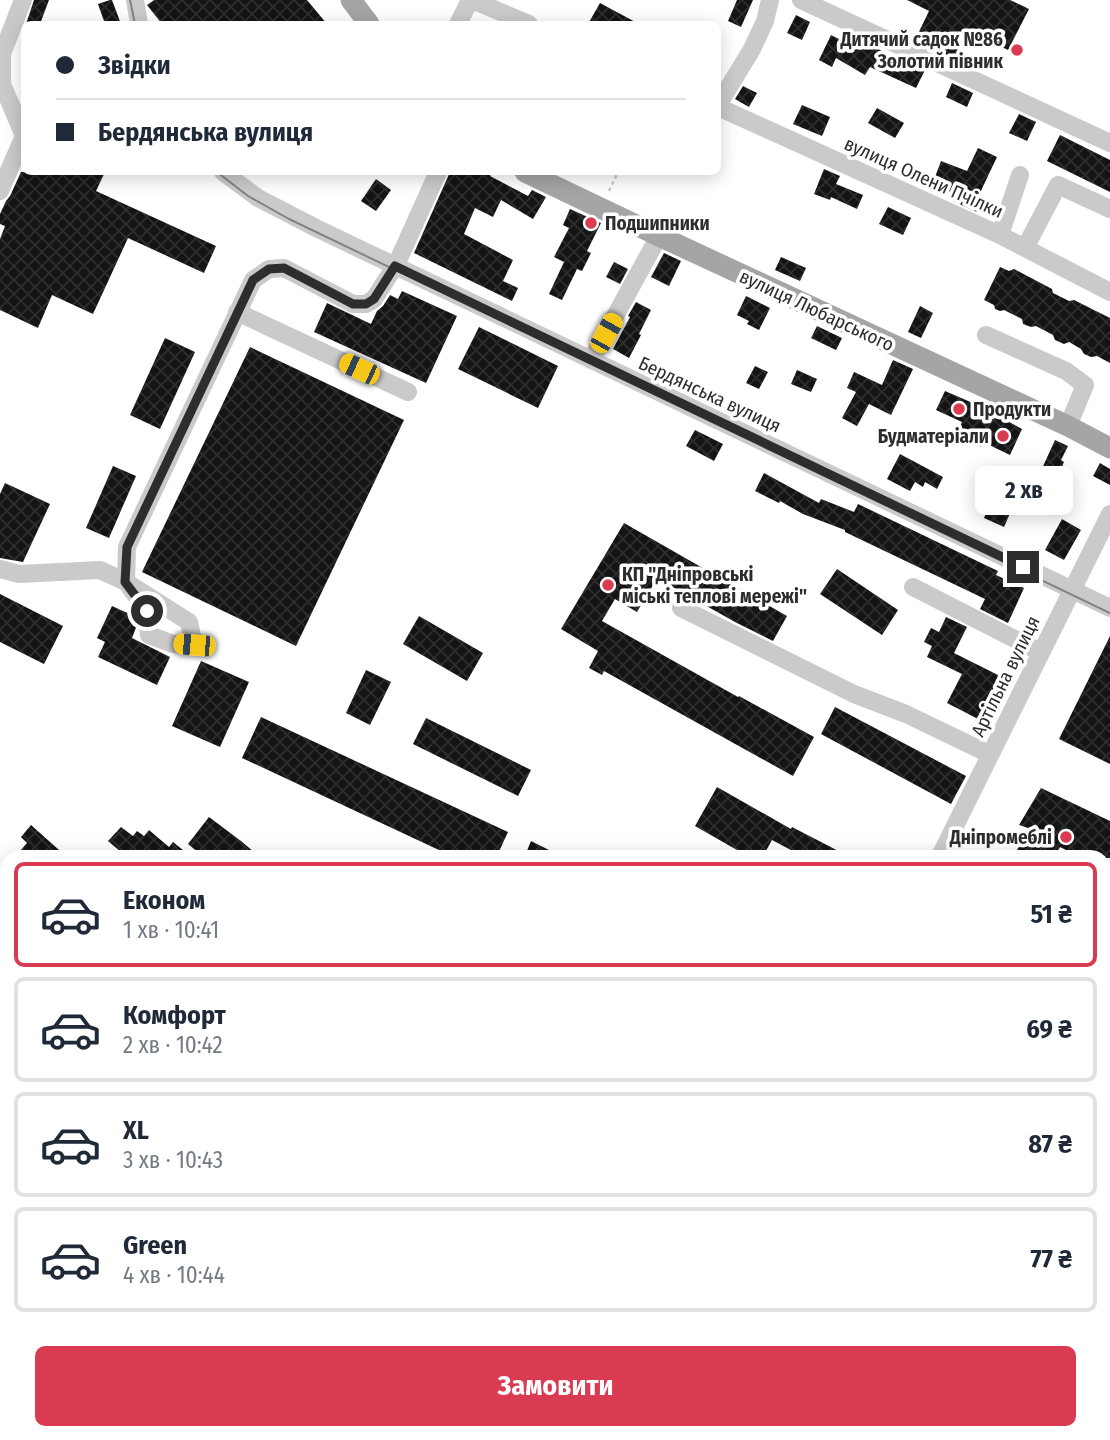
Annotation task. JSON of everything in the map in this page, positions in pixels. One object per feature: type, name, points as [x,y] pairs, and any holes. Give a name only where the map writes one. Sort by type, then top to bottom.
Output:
[{"type":"main road","points":[[351,0],[367,21]]},
{"type":"main road","name":"вулиця Любарського","points":[[530,175],[1110,448]]},
{"type":"street","points":[[21,129],[2,84],[2,54],[23,0]]},
{"type":"street","points":[[135,0],[138,21]]},
{"type":"street","points":[[460,21],[471,0],[521,21]]},
{"type":"street","points":[[721,101],[752,49],[765,21],[770,0]]},
{"type":"street","points":[[802,0],[1110,143]]},
{"type":"street","name":"вулиця Олени Пчілки","points":[[721,107],[1000,235],[1110,292]]},
{"type":"street","points":[[0,191],[21,143]]},
{"type":"street","name":"Бердянська вулиця","points":[[227,175],[258,198],[316,229],[1110,608]]},
{"type":"street","points":[[0,569],[19,573],[100,570],[125,582],[127,547],[253,280],[269,269],[284,268],[353,304],[366,304],[374,299],[395,266],[437,175]]},
{"type":"street","points":[[1000,235],[1020,175]]},
{"type":"street","points":[[1025,247],[1058,184],[1110,209]]},
{"type":"street","points":[[591,360],[659,236]]},
{"type":"street","points":[[237,312],[408,392]]},
{"type":"street","points":[[986,335],[1066,371],[1085,385],[1068,426]]},
{"type":"street","name":"Артільна вулиця","points":[[943,850],[1110,514]]},
{"type":"street","points":[[913,587],[1040,652]]},
{"type":"street","points":[[681,608],[854,694],[906,714],[989,754]]},
{"type":"path","points":[[602,208],[617,175]]},
{"type":"building","points":[[34,0],[49,0],[41,21],[27,21]]},
{"type":"building","points":[[112,0],[120,21],[104,21],[98,4]]},
{"type":"building","points":[[154,0],[307,0],[324,21],[160,21],[147,5]]},
{"type":"building","points":[[737,0],[753,0],[741,27],[728,21]]},
{"type":"building","points":[[907,0],[1010,0],[1029,9],[1008,50],[969,31],[955,59],[915,40],[929,11]]},
{"type":"building","points":[[600,3],[633,21],[590,21]]},
{"type":"building","points":[[796,15],[810,22],[802,40],[787,33]]},
{"type":"building","points":[[831,35],[861,50],[866,42],[908,66],[910,63],[925,70],[916,88],[870,67],[865,75],[836,58],[832,67],[819,60]]},
{"type":"building","points":[[952,83],[973,93],[967,107],[946,97]]},
{"type":"building","points":[[743,86],[757,93],[749,107],[735,99]]},
{"type":"building","points":[[802,105],[830,117],[822,136],[793,124]]},
{"type":"building","points":[[877,108],[904,123],[895,138],[868,123]]},
{"type":"building","points":[[1019,114],[1036,122],[1027,141],[1009,133]]},
{"type":"building","points":[[1060,135],[1110,160],[1110,192],[1047,161]]},
{"type":"building","points":[[978,148],[997,157],[978,197],[983,199],[977,212],[953,201],[956,194],[932,185],[941,161],[967,171]]},
{"type":"building","points":[[824,169],[840,176],[836,184],[863,195],[857,209],[831,197],[830,200],[814,194]]},
{"type":"building","points":[[21,172],[21,175],[104,175],[96,191],[216,246],[204,273],[128,238],[93,314],[52,295],[38,328],[0,310],[0,239],[5,226],[0,224],[0,214]]},
{"type":"building","points":[[449,175],[490,175],[528,196],[532,190],[546,197],[533,219],[501,200],[493,217],[475,208],[464,234],[513,260],[503,281],[518,288],[512,301],[414,253]]},
{"type":"building","points":[[376,179],[391,190],[376,211],[361,201]]},
{"type":"building","points":[[888,207],[911,218],[903,235],[879,224]]},
{"type":"building","points":[[570,209],[601,223],[587,251],[591,253],[582,271],[577,269],[562,300],[549,294],[564,262],[554,257],[569,228],[563,225]]},
{"type":"building","points":[[664,253],[681,261],[669,286],[651,277]]},
{"type":"building","points":[[781,257],[806,268],[800,281],[775,270]]},
{"type":"building","points":[[614,262],[628,269],[620,284],[606,277]]},
{"type":"building","points":[[1000,267],[1009,271],[1014,269],[1052,289],[1053,293],[1110,318],[1110,363],[1097,356],[1084,354],[1069,342],[1064,344],[1055,340],[1053,335],[1036,326],[1023,324],[1022,319],[1004,310],[995,309],[994,305],[984,300]]},
{"type":"building","points":[[402,291],[457,316],[426,383],[314,332],[327,303],[371,324],[377,311],[390,295],[398,299]]},
{"type":"building","points":[[746,296],[770,308],[759,330],[737,315]]},
{"type":"building","points":[[636,302],[651,310],[629,358],[613,349]]},
{"type":"building","points":[[920,306],[933,313],[921,338],[908,332]]},
{"type":"building","points":[[817,326],[842,338],[836,350],[811,338]]},
{"type":"building","points":[[479,327],[558,366],[538,408],[458,369]]},
{"type":"building","points":[[165,338],[195,352],[160,429],[130,415]]},
{"type":"building","points":[[250,347],[404,420],[296,646],[142,572]]},
{"type":"building","points":[[893,360],[913,369],[891,415],[869,404],[857,426],[842,418],[856,392],[847,388],[854,372],[882,385]]},
{"type":"building","points":[[755,366],[768,372],[759,389],[746,383]]},
{"type":"building","points":[[797,370],[817,379],[811,392],[791,384]]},
{"type":"building","points":[[945,391],[1022,429],[1010,455],[983,442],[981,447],[956,435],[962,422],[936,410]]},
{"type":"building","points":[[695,430],[723,444],[714,461],[686,446]]},
{"type":"building","points":[[1055,440],[1068,446],[1052,491],[1035,484]]},
{"type":"building","points":[[900,454],[943,477],[937,489],[925,482],[923,487],[915,482],[910,491],[887,479]]},
{"type":"building","points":[[1100,463],[1110,469],[1110,485],[1093,476]]},
{"type":"building","points":[[113,466],[136,476],[109,538],[86,528]]},
{"type":"building","points":[[764,473],[819,503],[821,499],[854,512],[858,504],[998,571],[996,575],[1024,588],[1008,623],[980,609],[985,599],[845,530],[755,491]]},
{"type":"building","points":[[5,483],[50,504],[23,562],[0,558],[0,494]]},
{"type":"building","points":[[995,493],[1015,502],[1004,527],[984,518]]},
{"type":"building","points":[[1062,519],[1081,530],[1064,560],[1045,550]]},
{"type":"building","points":[[624,523],[787,616],[773,641],[656,580],[637,612],[615,599],[602,621],[814,737],[793,776],[604,671],[602,675],[589,668],[598,651],[561,629]]},
{"type":"building","points":[[837,569],[898,610],[882,635],[820,594]]},
{"type":"building","points":[[0,594],[63,626],[44,664],[0,642]]},
{"type":"building","points":[[112,606],[136,617],[137,625],[132,638],[170,657],[157,685],[98,657],[105,642],[97,638]]},
{"type":"building","points":[[419,616],[483,653],[467,681],[403,644]]},
{"type":"building","points":[[946,617],[967,627],[954,653],[1000,676],[978,719],[947,703],[962,674],[927,657],[932,646],[924,642],[931,628],[939,632]]},
{"type":"building","points":[[1110,636],[1110,764],[1059,739]]},
{"type":"building","points":[[201,661],[249,682],[220,747],[172,726]]},
{"type":"building","points":[[366,670],[391,682],[370,725],[346,713]]},
{"type":"building","points":[[835,707],[966,776],[951,804],[821,734]]},
{"type":"building","points":[[261,717],[508,832],[500,850],[439,850],[242,758]]},
{"type":"building","points":[[426,718],[531,770],[518,796],[413,744]]},
{"type":"building","points":[[717,787],[791,829],[792,827],[837,850],[791,850],[772,840],[766,850],[737,850],[695,826]]},
{"type":"building","name":"Дніпромеблі","points":[[1041,788],[1110,821],[1110,850],[1066,850],[1060,847],[1058,850],[1017,850],[1028,828],[1019,825]]},
{"type":"building","points":[[209,817],[252,850],[195,850],[188,844]]},
{"type":"building","points":[[31,825],[59,850],[21,850],[27,843],[21,837]]},
{"type":"building","points":[[121,827],[133,836],[137,831],[144,836],[149,830],[169,847],[173,842],[183,850],[119,850],[108,841]]},
{"type":"building","points":[[531,841],[549,850],[527,850]]},
{"type":"tram line","points":[[130,0],[134,21]]},
{"type":"tram line","points":[[221,175],[248,196],[289,219],[1110,613]]},
{"type":"place","name":"Дитячий садок №86 Золотий півник","points":[[1017,50]]},
{"type":"place","name":"Подшипники","points":[[591,223]]},
{"type":"place","name":"Продукти","points":[[959,409]]},
{"type":"place","name":"Будматеріали","points":[[1003,436]]},
{"type":"place","name":"КП \"Дніпровські міські теплові мережі\"","points":[[608,585]]},
{"type":"place","name":"Дніпромеблі","points":[[1066,837]]},
{"type":"route","points":[[147,611],[125,582],[127,547],[253,280],[269,269],[284,268],[353,304],[366,304],[374,299],[395,266],[1023,567]]}]
